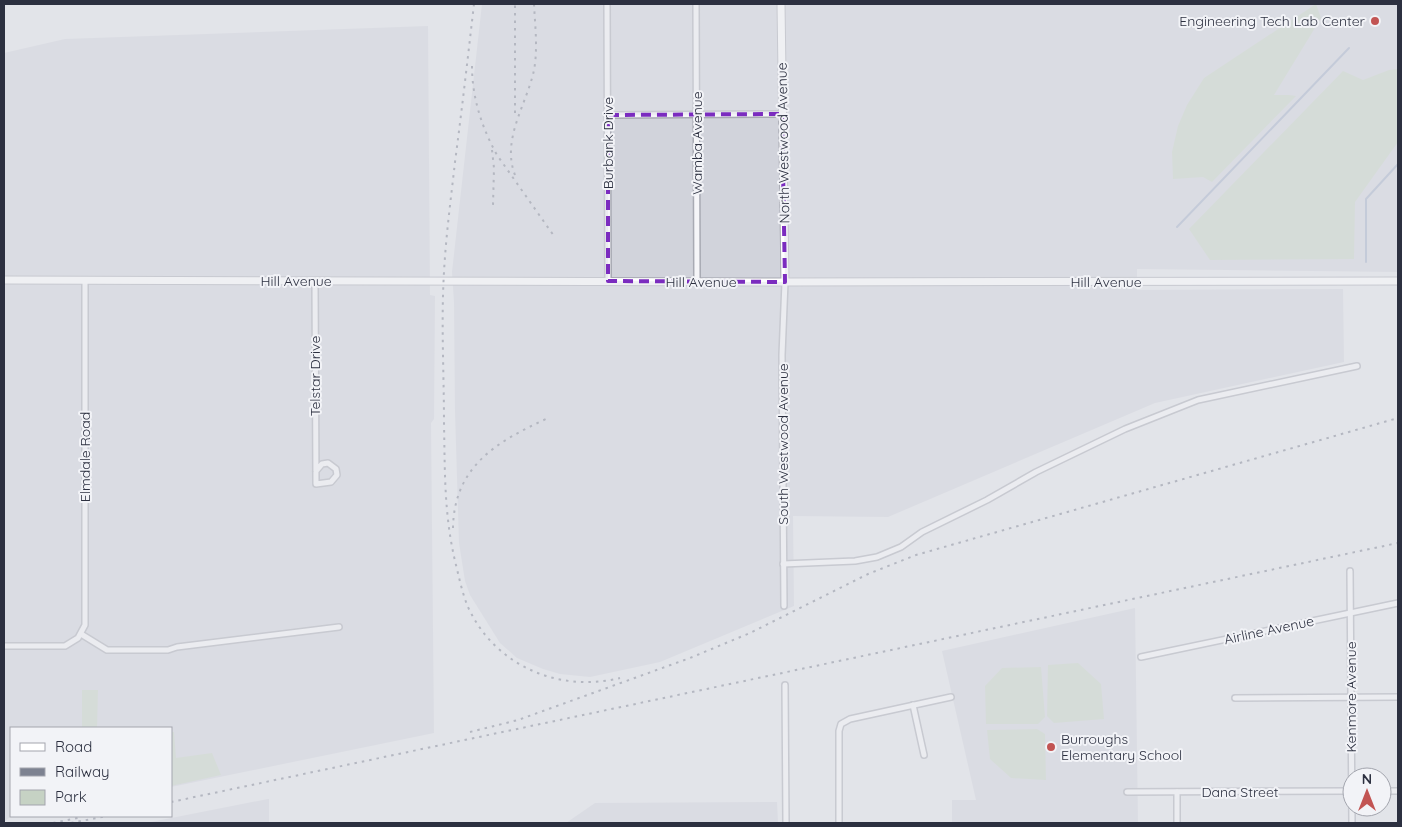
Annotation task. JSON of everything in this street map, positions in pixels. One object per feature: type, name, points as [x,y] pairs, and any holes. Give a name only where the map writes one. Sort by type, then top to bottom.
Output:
[{"type":"main road","name":"North Westwood Avenue","points":[[781,4],[785,282]]},
{"type":"main road","name":"Hill Avenue","points":[[4,280],[697,282],[1398,281]]},
{"type":"street","name":"Burbank Drive","points":[[608,4],[608,281]]},
{"type":"street","name":"Wamba Avenue","points":[[696,4],[697,282]]},
{"type":"street","points":[[608,115],[782,114]]},
{"type":"street","name":"Elmdale Road","points":[[81,634],[86,620],[85,280]]},
{"type":"street","name":"Telstar Drive","points":[[315,281],[316,471]]},
{"type":"street","name":"South Westwood Avenue","points":[[784,606],[782,355],[785,282]]},
{"type":"street","points":[[784,564],[855,561],[877,557],[901,546],[922,532],[987,500],[1036,472],[1125,429],[1198,400],[1357,366]]},
{"type":"street","points":[[328,463],[336,469],[337,475],[331,482],[316,484],[316,471],[322,464],[328,463]]},
{"type":"street","name":"Kenmore Avenue","points":[[1350,571],[1352,767]]},
{"type":"street","name":"Airline Avenue","points":[[1141,657],[1398,603]]},
{"type":"street","points":[[4,646],[65,646],[74,642],[81,634],[107,650],[168,650],[177,647],[339,627]]},
{"type":"street","points":[[785,685],[786,823]]},
{"type":"street","points":[[1235,698],[1398,697]]},
{"type":"street","points":[[839,823],[839,731],[842,724],[850,718],[951,698]]},
{"type":"street","points":[[913,706],[924,756]]},
{"type":"street","name":"Dana Street","points":[[1127,792],[1342,791]]},
{"type":"street","points":[[1177,792],[1177,823]]},
{"type":"highlighted area","points":[[782,114],[785,282],[608,281],[608,115]]},
{"type":"shaded area","points":[[482,4],[1398,4],[1398,272],[1137,269],[1137,290],[1343,289],[1344,362],[1155,403],[888,517],[793,516],[794,606],[660,662],[590,677],[560,674],[517,658],[500,643],[470,595],[465,581],[459,543],[452,272]]},
{"type":"shaded area","points":[[428,26],[430,295],[435,296],[434,419],[431,423],[434,733],[172,787],[172,727],[10,727],[10,817],[4,822],[4,53],[65,39]]},
{"type":"shaded area","name":"Burroughs Elementary School","points":[[1135,608],[1138,823],[952,823],[952,800],[976,800],[942,651]]},
{"type":"shaded area","points":[[268,799],[269,823],[146,823]]},
{"type":"shaded area","points":[[777,802],[778,823],[566,823],[595,803]]},
{"type":"green space","points":[[1316,4],[1321,18],[1274,95],[1296,96],[1212,182],[1203,177],[1173,179],[1172,152],[1178,126],[1187,105],[1204,78]]},
{"type":"green space","points":[[1398,69],[1398,142],[1355,202],[1354,259],[1210,260],[1189,229],[1343,71],[1363,80],[1389,70]]},
{"type":"green space","points":[[1078,663],[1101,684],[1104,719],[1054,723],[1047,716],[1048,665]]},
{"type":"green space","points":[[1041,667],[1045,717],[1038,724],[986,724],[985,686],[1002,668]]},
{"type":"green space","points":[[82,690],[98,690],[97,727],[82,727]]},
{"type":"green space","points":[[1037,729],[1045,734],[1046,780],[1011,778],[990,759],[987,730]]},
{"type":"green space","points":[[172,732],[174,732],[176,758],[212,753],[221,775],[172,786]]},
{"type":"waterway","points":[[1177,227],[1349,48]]},
{"type":"waterway","points":[[1366,262],[1366,199],[1398,164]]},
{"type":"railway","points":[[474,4],[449,217],[443,291],[445,479],[447,515],[453,551],[468,607],[480,628],[495,645],[512,659],[531,670],[552,678],[574,682],[597,682],[620,678]]},
{"type":"railway","points":[[515,4],[515,113]]},
{"type":"railway","points":[[515,175],[511,148],[513,135],[531,83],[536,54],[534,4]]},
{"type":"railway","points":[[472,66],[476,101],[482,123],[492,145],[554,236]]},
{"type":"railway","points":[[492,150],[494,168],[493,205]]},
{"type":"railway","points":[[470,732],[518,720],[690,658],[750,633],[868,574],[916,555],[1398,418]]},
{"type":"railway","points":[[453,528],[455,507],[461,488],[481,459],[511,437],[546,419]]},
{"type":"railway","points":[[172,802],[1398,543]]},
{"type":"railway","points":[[71,823],[102,817]]},
{"type":"railway","points":[[53,823],[78,818]]},
{"type":"place","name":"Engineering Tech Lab Center","points":[[1375,21]]},
{"type":"place","name":"Burroughs Elementary School","points":[[1051,747]]}]
